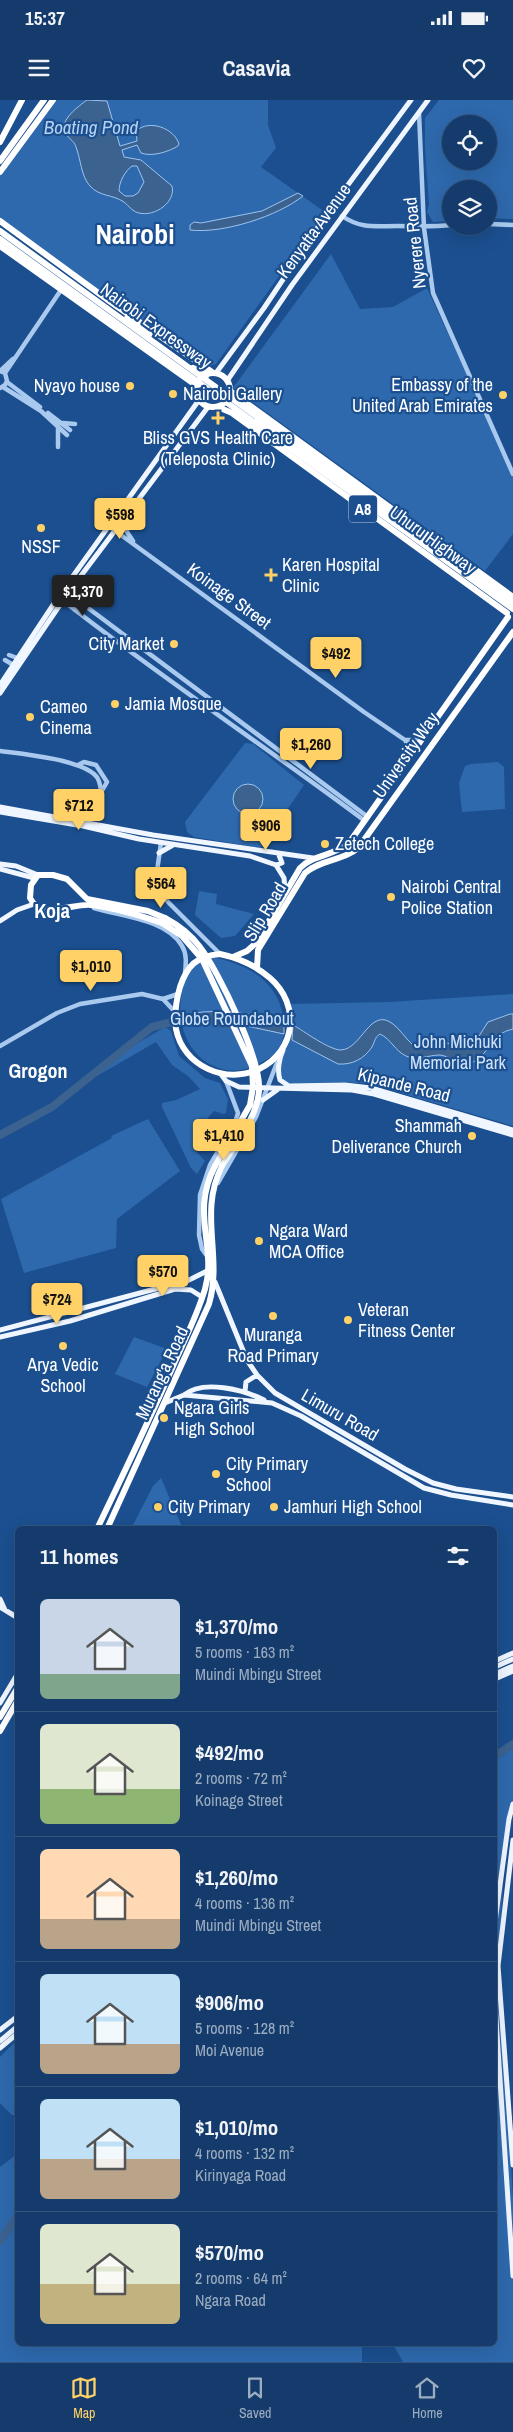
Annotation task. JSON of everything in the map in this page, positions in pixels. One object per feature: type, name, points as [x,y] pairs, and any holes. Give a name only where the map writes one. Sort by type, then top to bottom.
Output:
[{"type":"highway","points":[[0,142],[22,100]]},
{"type":"highway","points":[[0,161],[44,100]]},
{"type":"highway","points":[[0,172],[54,100]]},
{"type":"highway","points":[[0,221],[112,303],[212,373],[227,381],[230,391],[226,402],[218,407]]},
{"type":"highway","points":[[0,226],[194,368],[212,373]]},
{"type":"highway","name":"Nairobi Expressway","points":[[0,231],[513,600]]},
{"type":"highway","name":"Nairobi Expressway","points":[[0,238],[509,613]]},
{"type":"highway","points":[[0,246],[197,386],[199,400],[208,407]]},
{"type":"highway","points":[[197,386],[212,373]]},
{"type":"highway","name":"Uhuru Highway","points":[[230,391],[513,600]]},
{"type":"highway","name":"A8","points":[[208,407],[218,407]]},
{"type":"highway","name":"Uhuru Highway","points":[[218,407],[232,413],[509,613]]},
{"type":"highway","name":"University Way","points":[[313,858],[343,848],[366,819],[509,613],[513,600]]},
{"type":"highway","name":"A8","points":[[509,613],[513,624]]},
{"type":"highway","name":"University Way","points":[[305,873],[314,866],[348,856],[359,847],[513,632]]},
{"type":"highway","name":"Slip Road","points":[[233,957],[252,948],[300,868],[313,858]]},
{"type":"highway","name":"Slip Road","points":[[257,968],[256,955],[261,945],[305,873]]},
{"type":"highway","points":[[36,876],[66,879],[87,899],[148,911],[163,920],[86,905],[67,909],[34,904],[29,894],[36,876]]},
{"type":"highway","name":"Murang'a Road","points":[[98,1526],[166,1382],[202,1297],[207,1271],[203,1206],[205,1192],[250,1105],[253,1087],[252,1066],[202,959],[182,936],[163,920]]},
{"type":"highway","points":[[220,954],[233,957],[257,968],[272,979],[288,1004],[290,1024],[288,1040],[282,1053],[251,1072],[229,1075],[208,1070],[192,1059],[181,1043],[176,1030],[175,1013],[178,994],[185,972],[196,960],[220,954]]},
{"type":"highway","name":"Murang'a Road","points":[[108,1526],[203,1320],[215,1282],[210,1216],[212,1193],[218,1166]]},
{"type":"highway","points":[[0,1717],[15,1692]]},
{"type":"highway","points":[[0,1730],[15,1705]]},
{"type":"main road","name":"Kenyatta Avenue","points":[[212,373],[411,100]]},
{"type":"main road","name":"Kenyatta Avenue","points":[[227,381],[302,271],[428,100]]},
{"type":"main road","points":[[293,264],[302,271]]},
{"type":"main road","points":[[112,529],[199,400]]},
{"type":"main road","points":[[0,693],[16,666],[17,658],[112,529],[208,407]]},
{"type":"main road","points":[[0,685],[16,666],[24,660],[61,599]]},
{"type":"main road","points":[[0,807],[279,855],[313,858]]},
{"type":"main road","name":"Slip Road","points":[[0,812],[161,843],[250,856],[276,866],[285,881],[284,896]]},
{"type":"main road","points":[[159,853],[173,845]]},
{"type":"main road","points":[[276,866],[282,863],[279,855]]},
{"type":"main road","points":[[0,864],[16,866],[36,876]]},
{"type":"main road","points":[[0,869],[36,876]]},
{"type":"main road","points":[[0,921],[17,910],[34,904]]},
{"type":"main road","name":"Kipande Road","points":[[282,1053],[278,1074],[280,1080],[289,1086],[345,1085],[371,1088],[513,1130]]},
{"type":"main road","points":[[220,1074],[226,1081]]},
{"type":"main road","name":"Kipande Road","points":[[226,1081],[234,1086],[266,1089],[336,1089],[365,1092],[513,1135]]},
{"type":"main road","points":[[263,1100],[269,1094],[280,1089]]},
{"type":"main road","points":[[0,1330],[189,1280],[207,1271]]},
{"type":"main road","name":"Limuru Road","points":[[215,1282],[247,1360],[257,1375],[275,1393],[420,1477],[445,1486],[513,1497]]},
{"type":"main road","points":[[0,1337],[70,1321],[175,1290],[191,1290],[202,1297]]},
{"type":"main road","points":[[244,1391],[246,1382],[257,1375]]},
{"type":"main road","points":[[184,1395],[195,1389],[230,1389],[244,1391],[266,1402]]},
{"type":"main road","name":"Limuru Road","points":[[165,1403],[184,1395],[266,1402],[301,1416],[424,1488],[450,1495],[513,1505]]},
{"type":"main road","points":[[0,1599],[3,1609],[15,1616]]},
{"type":"main road","points":[[497,1660],[513,1653]]},
{"type":"main road","points":[[497,1666],[513,1659]]},
{"type":"main road","points":[[497,1673],[513,1666]]},
{"type":"main road","points":[[497,1679],[513,1671]]},
{"type":"main road","points":[[0,1703],[15,1678]]},
{"type":"main road","points":[[497,1907],[509,1819],[513,1804]]},
{"type":"main road","points":[[513,1840],[498,1966],[513,2165]]},
{"type":"main road","points":[[0,2030],[15,2018]]},
{"type":"main road","points":[[0,2041],[15,2028]]},
{"type":"main road","points":[[497,2032],[513,2276]]},
{"type":"main road","points":[[0,2048],[15,2036]]},
{"type":"main road","points":[[504,2130],[510,2130]]},
{"type":"street","name":"Nyerere Road","points":[[418,113],[424,228],[433,293],[513,474]]},
{"type":"street","points":[[342,216],[352,224],[364,227],[424,228],[442,226]]},
{"type":"street","points":[[497,224],[513,225]]},
{"type":"street","points":[[61,290],[2,372],[7,382],[69,432]]},
{"type":"street","points":[[7,382],[2,388],[60,424],[75,424]]},
{"type":"street","points":[[58,447],[60,424]]},
{"type":"street","points":[[127,524],[127,532],[136,546]]},
{"type":"street","name":"Koinage Street","points":[[112,529],[405,740],[412,753]]},
{"type":"street","points":[[66,592],[116,627],[366,819]]},
{"type":"street","points":[[61,599],[110,638],[366,819]]},
{"type":"street","points":[[110,638],[117,636],[116,627]]},
{"type":"street","points":[[9,655],[24,660]]},
{"type":"street","points":[[5,660],[16,666]]},
{"type":"street","points":[[405,740],[422,740]]},
{"type":"street","points":[[0,751],[78,765],[95,775],[100,783],[101,791]]},
{"type":"street","points":[[78,765],[84,762],[96,765],[107,782],[84,822]]},
{"type":"street","points":[[161,843],[154,879],[157,888],[168,902],[220,954]]},
{"type":"street","points":[[86,905],[152,923],[167,932],[182,944],[186,958],[185,972]]},
{"type":"street","points":[[0,1046],[57,1013],[80,1004],[142,994],[164,999],[178,994]]},
{"type":"street","points":[[164,999],[175,1013]]},
{"type":"street","name":"Murang'a Road","points":[[212,1193],[256,1117],[282,1053]]},
{"type":"street","name":"Murang'a Road","points":[[207,1256],[202,1249],[199,1235],[200,1195],[210,1165],[235,1123],[238,1113],[226,1081]]},
{"type":"green space","points":[[55,100],[268,100],[268,125],[276,148],[261,167],[325,212],[216,364],[206,367],[0,221],[0,176]]},
{"type":"green space","points":[[439,100],[513,100],[513,219],[497,218],[497,180],[442,180],[442,222],[433,222],[427,212],[429,205],[425,118]]},
{"type":"green space","points":[[331,254],[360,309],[393,307],[427,288],[513,475],[513,534],[485,571],[233,388]]},
{"type":"green space","points":[[245,743],[253,744],[304,785],[261,848],[194,837],[187,832],[185,822]]},
{"type":"green space","points":[[498,762],[504,767],[505,809],[462,812],[459,783],[465,766]]},
{"type":"green space","points":[[199,891],[217,894],[216,904],[254,914],[235,936],[221,938],[195,915]]},
{"type":"green space","name":"Globe Roundabout","points":[[212,957],[226,960],[250,970],[260,977],[276,996],[281,1008],[284,1036],[281,1044],[274,1054],[255,1066],[237,1070],[220,1068],[205,1061],[193,1049],[184,1033],[180,1014],[185,982],[192,968]]},
{"type":"green space","name":"John Michuki Memorial Park","points":[[513,994],[513,1126],[370,1084],[344,1082],[292,1084],[285,1081],[278,1074],[288,1040],[289,1004],[389,1002]]},
{"type":"green space","points":[[165,1027],[171,1031],[179,1056],[205,1078],[220,1083],[228,1099],[226,1113],[214,1111],[199,1134],[194,1149],[205,1161],[197,1174],[191,1168],[162,1107],[162,1103],[176,1100],[200,1089],[189,1077],[172,1065],[156,1042],[90,1080],[131,1047]]},
{"type":"green space","points":[[148,1119],[180,1171],[117,1219],[116,1248],[24,1273],[1,1199],[112,1138],[111,1136]]},
{"type":"green space","points":[[134,1337],[167,1349],[147,1387],[115,1374]]},
{"type":"green space","name":"City Primary","points":[[161,1478],[182,1526],[133,1526],[153,1486]]},
{"type":"green space","points":[[513,1748],[513,1805],[505,1851],[499,1954],[513,2199],[513,2362],[403,2362],[394,2346],[497,2346],[497,1760]]},
{"type":"green space","points":[[15,2042],[15,2115],[12,2115],[0,2103],[0,2057]]},
{"type":"green space","points":[[15,2156],[15,2346],[362,2346],[362,2362],[0,2362],[0,2167]]},
{"type":"water","name":"Boating Pond","points":[[87,100],[107,101],[120,146],[137,141],[136,131],[141,127],[148,126],[167,130],[176,138],[178,146],[160,153],[141,153],[137,145],[122,150],[124,157],[141,160],[172,186],[171,198],[163,207],[151,213],[137,212],[124,202],[94,190],[87,182],[78,152],[66,134],[64,127],[67,118]],"holes":[[[137,166],[144,182],[138,193],[133,196],[125,196],[119,191],[121,180],[129,168]]]},
{"type":"water","points":[[298,193],[303,196],[265,217],[218,229],[190,230],[190,225],[194,222],[201,223],[262,211]]},
{"type":"water","points":[[248,784],[258,789],[263,799],[258,809],[248,814],[238,809],[233,799],[238,789]]},
{"type":"water","points":[[225,1011],[262,1016],[284,1023],[284,1034],[228,1022],[182,1026],[183,1016],[202,1012]]},
{"type":"water","points":[[513,1014],[513,1029],[496,1037],[479,1058],[468,1063],[458,1062],[440,1055],[419,1058],[406,1056],[380,1034],[369,1051],[361,1058],[353,1062],[338,1064],[292,1040],[293,1025],[323,1044],[341,1050],[355,1043],[372,1024],[378,1020],[385,1020],[396,1026],[412,1044],[440,1041],[467,1049],[472,1047],[488,1022]]},
{"type":"waterway","points":[[0,1135],[52,1107],[152,1027],[192,1017]]},
{"type":"waterway","points":[[208,1020],[223,1024],[239,1024]]},
{"type":"waterway","points":[[497,1755],[513,1744]]},
{"type":"waterway","points":[[0,2241],[15,2219]]},
{"type":"place","name":"Nyayo house","points":[[130,386]]},
{"type":"place","name":"Nairobi Gallery","points":[[173,394]]},
{"type":"place","name":"Embassy of the United Arab Emirates","points":[[503,395]]},
{"type":"place","name":"Bliss GVS Health Care (Teleposta Clinic)","points":[[218,418]]},
{"type":"place","name":"NSSF","points":[[41,528]]},
{"type":"place","name":"Karen Hospital Clinic","points":[[271,575]]},
{"type":"place","name":"City Market","points":[[174,644]]},
{"type":"place","name":"Jamia Mosque","points":[[115,704]]},
{"type":"place","name":"Cameo Cinema","points":[[30,717]]},
{"type":"place","name":"Zetech College","points":[[325,844]]},
{"type":"place","name":"Nairobi Central Police Station","points":[[391,897]]},
{"type":"place","name":"Shammah Deliverance Church","points":[[472,1136]]},
{"type":"place","name":"Ngara Ward MCA Office","points":[[259,1241]]},
{"type":"place","name":"Muranga Road Primary","points":[[273,1316]]},
{"type":"place","name":"Veteran Fitness Center","points":[[348,1320]]},
{"type":"place","name":"Arya Vedic School","points":[[63,1346]]},
{"type":"place","name":"Ngara Girls High School","points":[[164,1418]]},
{"type":"place","name":"City Primary School","points":[[216,1474]]},
{"type":"place","name":"City Primary","points":[[158,1507]]},
{"type":"place","name":"Jamhuri High School","points":[[274,1507]]},
{"type":"district","name":"Nairobi","points":[[135,234]]},
{"type":"district","name":"Koja","points":[[52,911]]},
{"type":"district","name":"Grogon","points":[[38,1071]]}]
